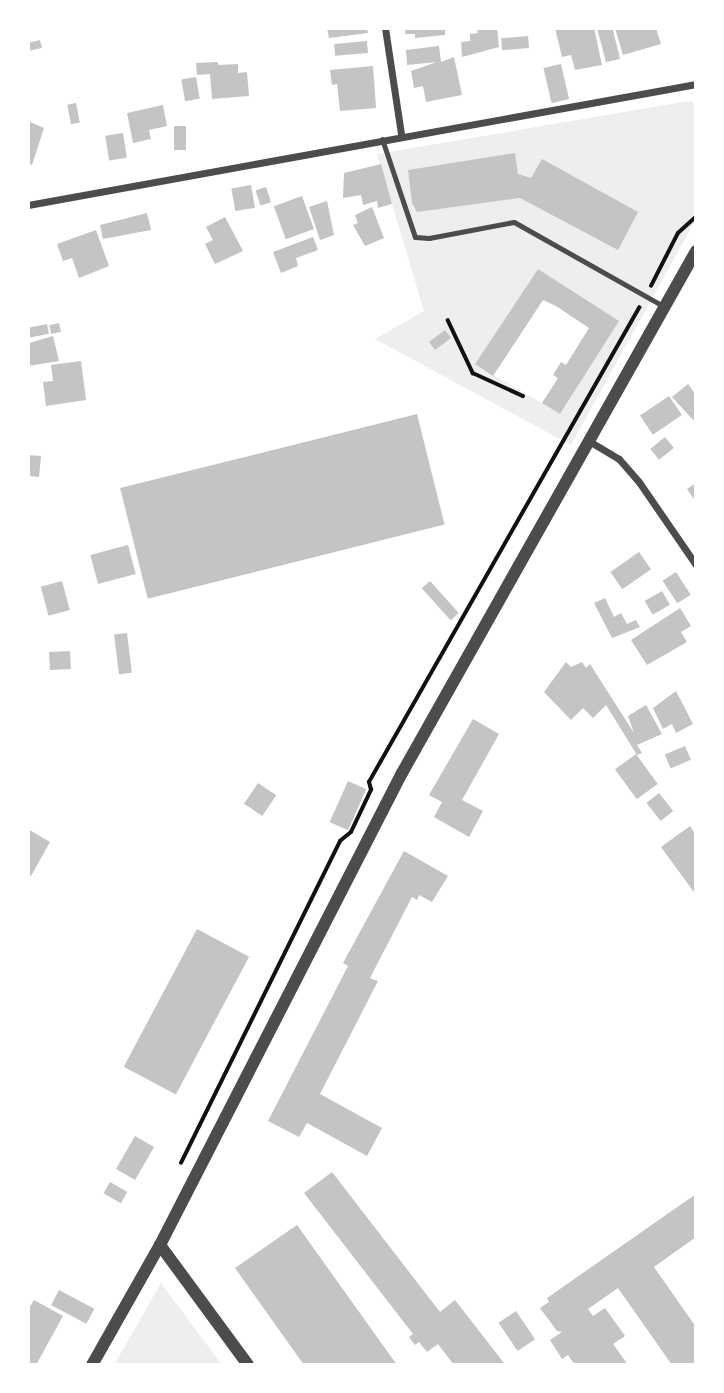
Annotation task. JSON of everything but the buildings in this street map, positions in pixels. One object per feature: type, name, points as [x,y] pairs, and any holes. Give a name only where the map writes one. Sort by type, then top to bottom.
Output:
[{"type":"street","points":[[385,28],[401,134]]},
{"type":"street","points":[[28,205],[401,134],[696,84]]},
{"type":"street","points":[[92,1365],[160,1245],[402,773],[696,251]]},
{"type":"street","points":[[589,442],[619,459],[639,482],[696,565]]},
{"type":"street","points":[[160,1245],[248,1365]]},
{"type":"lane","points":[[382,139],[415,237],[514,222],[665,307]]},
{"type":"path","points":[[447,320],[473,373],[523,396]]},
{"type":"shaded area","points":[[689,101],[696,103],[696,219],[571,445],[375,339],[424,311],[377,154]],"holes":[[[538,269],[618,321],[560,414],[475,364]]]},
{"type":"shaded area","points":[[161,1283],[222,1365],[114,1365]]}]
